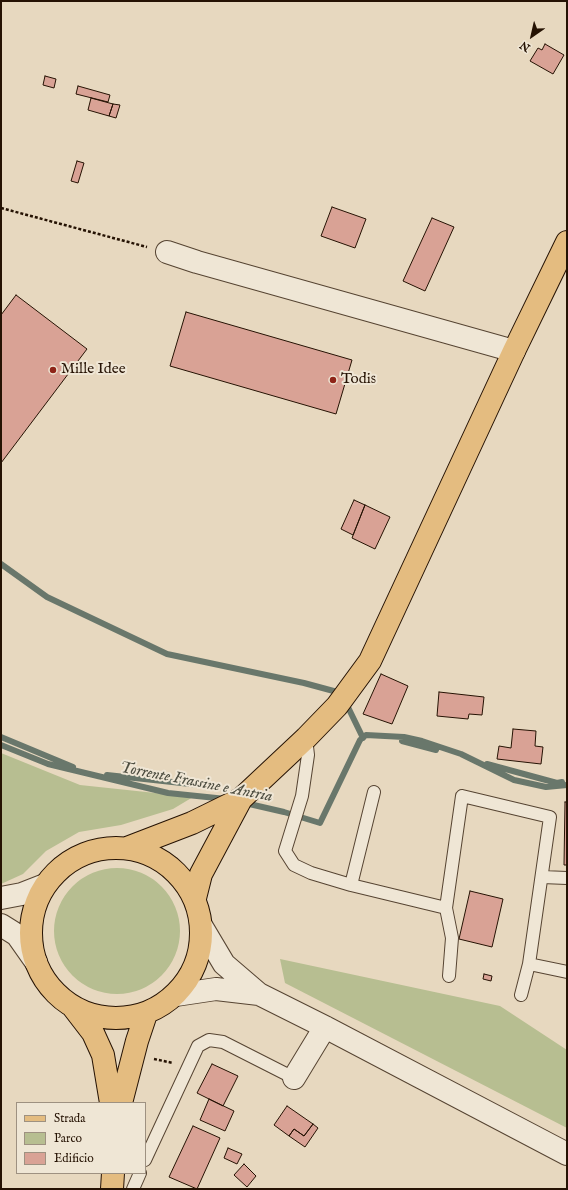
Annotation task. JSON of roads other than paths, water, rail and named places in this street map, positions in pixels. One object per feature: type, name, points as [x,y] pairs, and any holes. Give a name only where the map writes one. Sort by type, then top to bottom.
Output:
[{"type":"main road","points":[[127,848],[192,823],[240,799],[306,738],[337,706],[370,661],[514,351],[567,242]]},
{"type":"main road","points":[[195,898],[201,874],[240,799]]},
{"type":"main road","points":[[72,1006],[96,1016],[121,1019],[146,1014],[162,1006],[176,995],[191,975],[200,952],[202,927],[200,913],[195,898],[178,874],[155,856],[127,848],[103,848],[81,855],[61,868],[45,885],[34,909],[30,936],[36,962],[50,987],[72,1006],[93,1033],[104,1055],[112,1102]]},
{"type":"main road","points":[[121,1102],[137,1041],[146,1014]]},
{"type":"main road","points":[[112,1189],[113,1174]]},
{"type":"street","points":[[167,252],[197,262],[514,351]]},
{"type":"street","points":[[1,898],[22,894],[45,885]]},
{"type":"street","points":[[1,925],[17,935],[36,962]]},
{"type":"street","points":[[202,927],[224,964],[259,994],[567,1154]]},
{"type":"street","points":[[176,995],[216,989],[259,994]]},
{"type":"street","points":[[294,1078],[325,1027]]},
{"type":"lane","points":[[306,738],[308,756],[302,796],[284,851],[294,865],[311,873],[351,885],[446,908]]},
{"type":"lane","points":[[351,885],[374,792]]},
{"type":"lane","points":[[449,976],[452,938],[446,908],[462,796],[550,817],[529,964],[521,995]]},
{"type":"lane","points":[[542,877],[567,878]]},
{"type":"lane","points":[[529,964],[567,972]]},
{"type":"lane","points":[[146,1154],[148,1143],[198,1046],[209,1040],[223,1042],[294,1078]]},
{"type":"lane","points":[[133,1189],[140,1174]]},
{"type":"waterway","points":[[1,564],[47,597],[167,654],[304,683],[341,693]]},
{"type":"waterway","points":[[345,701],[363,738]]},
{"type":"waterway","name":"Torrente Frassine e Antria","points":[[245,803],[284,812],[320,823],[360,740],[366,735],[404,737],[422,741],[461,754],[514,780],[546,787],[567,785]]},
{"type":"waterway","points":[[1,737],[73,767]]},
{"type":"waterway","points":[[402,741],[436,750]]},
{"type":"waterway","name":"Torrente Frassine e Antria","points":[[1,745],[48,764],[168,793],[226,799]]},
{"type":"waterway","points":[[487,764],[557,783],[562,782]]},
{"type":"waterway","points":[[107,775],[200,785]]},
{"type":"place","name":"Mille Idee","points":[[53,370]]},
{"type":"place","name":"Todis","points":[[333,380]]}]
